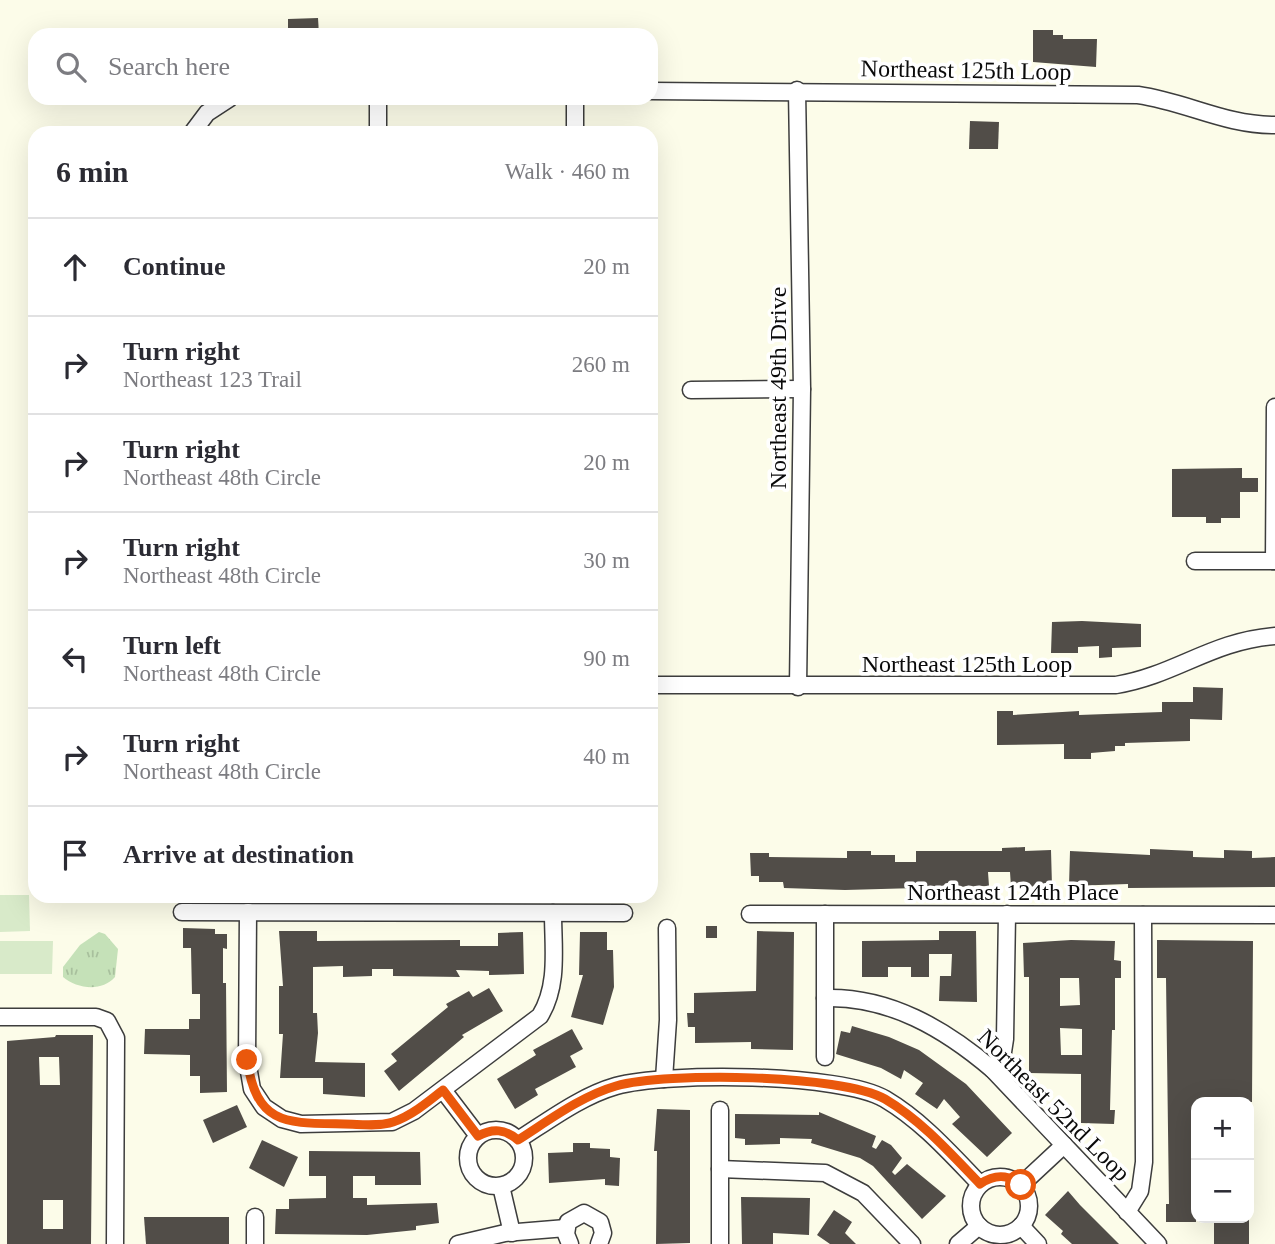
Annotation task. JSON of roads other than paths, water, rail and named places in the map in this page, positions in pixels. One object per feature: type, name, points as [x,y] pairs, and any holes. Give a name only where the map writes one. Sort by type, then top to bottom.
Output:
[{"type":"street","name":"Northeast 125th Loop","points":[[658,91],[797,90],[1138,95],[1163,99],[1229,122],[1275,125]]},
{"type":"street","name":"Northeast 49th Drive","points":[[797,90],[802,389],[798,687]]},
{"type":"street","points":[[197,126],[207,113],[219,105]]},
{"type":"street","points":[[378,105],[378,126]]},
{"type":"street","points":[[575,105],[575,126]]},
{"type":"street","points":[[691,390],[802,389]]},
{"type":"street","points":[[1195,561],[1274,561],[1275,407]]},
{"type":"street","name":"Northeast 125th Loop","points":[[658,685],[1116,685],[1165,672],[1190,658],[1235,641],[1275,636]]},
{"type":"street","points":[[182,912],[624,913]]},
{"type":"street","points":[[248,912],[247,1060],[252,1089],[264,1107],[282,1119],[301,1124],[392,1122],[414,1111],[540,1016],[549,1000],[553,985],[553,913]]},
{"type":"street","name":"Northeast 124th Place","points":[[750,914],[1275,915]]},
{"type":"street","points":[[825,914],[825,1057]]},
{"type":"street","points":[[993,1070],[1003,1052],[1007,914]]},
{"type":"street","points":[[1128,1212],[1140,1191],[1144,1162],[1143,915]]},
{"type":"street","points":[[664,1079],[667,928]]},
{"type":"street","name":"Northeast 52nd Loop","points":[[825,998],[856,999],[912,1016],[951,1036],[993,1070],[1158,1244]]},
{"type":"street","points":[[0,1017],[96,1017],[107,1021],[116,1038],[115,1244]]},
{"type":"street","points":[[518,1140],[570,1107],[613,1087],[644,1080],[802,1080],[846,1085],[883,1098],[931,1133],[980,1184]]},
{"type":"street","points":[[443,1090],[478,1136]]},
{"type":"street","points":[[720,1110],[720,1244]]},
{"type":"street","points":[[494,1130],[503,1131],[518,1140],[522,1147],[524,1164],[516,1178],[501,1186],[485,1184],[469,1166],[469,1150],[478,1136],[494,1130]]},
{"type":"street","points":[[1021,1185],[1064,1145]]},
{"type":"street","points":[[720,1169],[825,1173],[863,1193],[912,1244]]},
{"type":"street","points":[[1006,1177],[1021,1185],[1029,1201],[1027,1219],[1021,1226],[1014,1232],[995,1235],[979,1226],[973,1218],[971,1200],[980,1184],[988,1179],[1006,1177]]},
{"type":"street","points":[[501,1186],[512,1233]]},
{"type":"street","points":[[458,1244],[512,1233],[568,1236],[578,1214],[590,1214],[603,1227],[599,1244]]},
{"type":"street","points":[[255,1217],[255,1244]]},
{"type":"street","points":[[958,1244],[979,1226]]},
{"type":"street","points":[[1021,1226],[1038,1244]]}]
